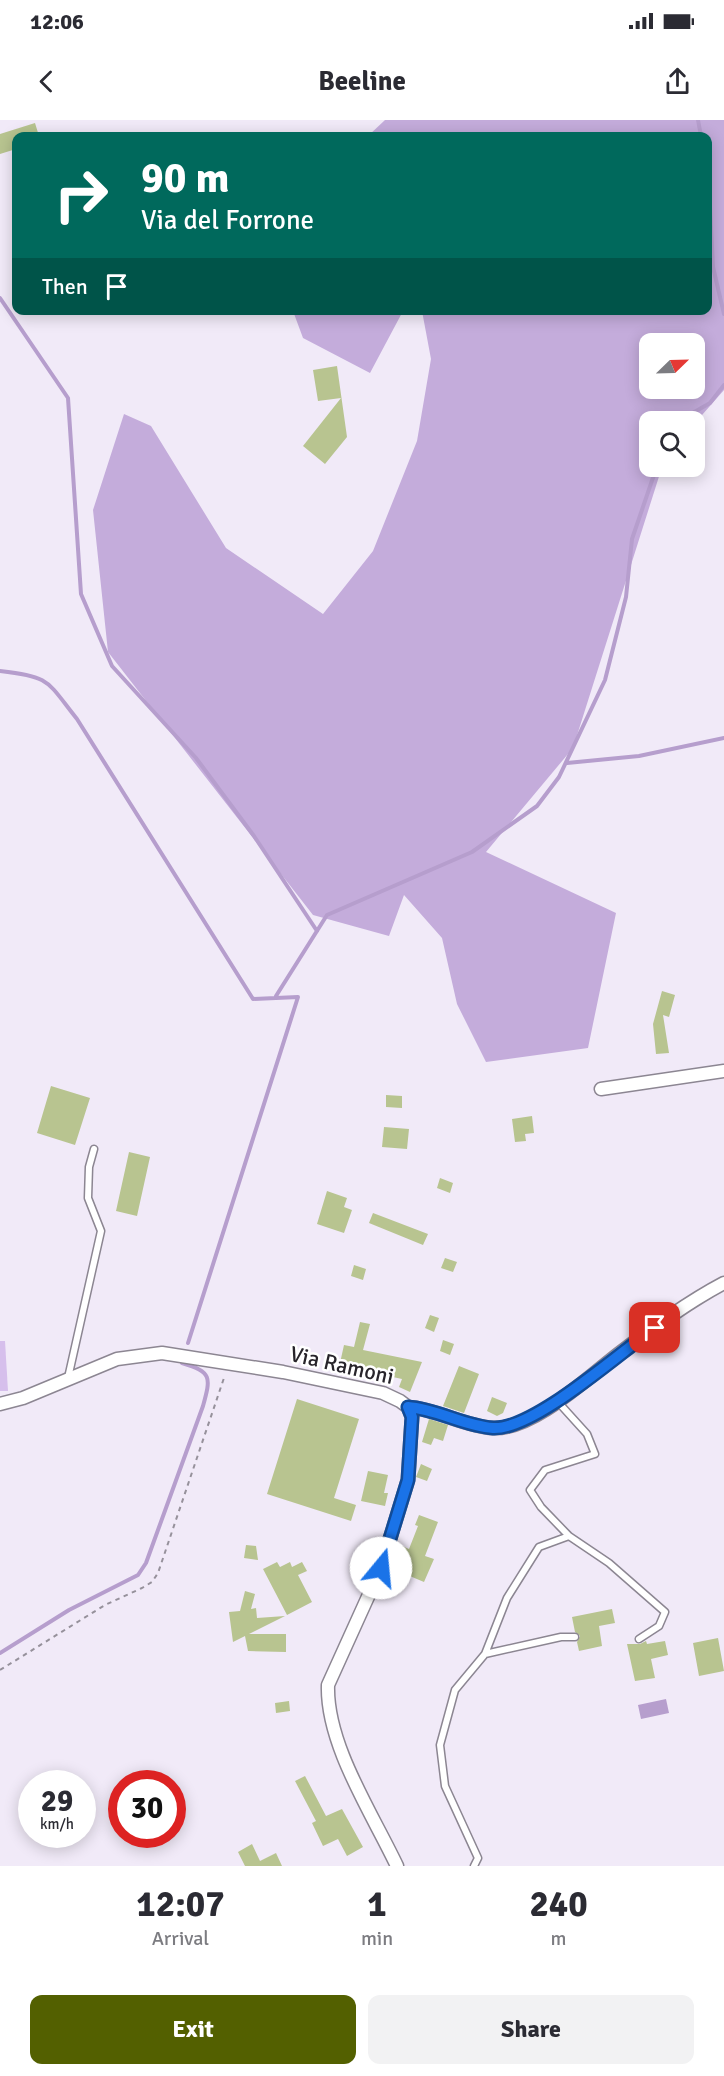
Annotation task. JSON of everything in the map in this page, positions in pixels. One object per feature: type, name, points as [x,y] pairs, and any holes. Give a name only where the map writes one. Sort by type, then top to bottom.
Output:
[{"type":"street","points":[[601,1089],[724,1071]]},
{"type":"street","points":[[408,1407],[494,1428],[513,1426],[557,1401],[631,1344],[704,1293],[724,1283]]},
{"type":"street","name":"Via Ramoni","points":[[0,1404],[23,1398],[117,1359],[162,1353],[383,1393],[408,1407],[412,1417],[408,1480],[381,1568],[328,1685],[327,1706],[337,1742],[397,1866]]},
{"type":"lane","points":[[68,1378],[100,1231],[88,1198],[89,1167],[94,1149]]},
{"type":"lane","points":[[557,1401],[587,1434],[595,1454],[545,1470],[530,1490],[541,1507],[568,1536],[609,1563],[665,1612],[659,1626],[639,1639]]},
{"type":"lane","points":[[474,1866],[478,1858],[445,1786],[440,1745],[454,1690],[485,1654],[507,1598],[539,1547],[568,1536]]},
{"type":"lane","points":[[485,1654],[561,1637],[576,1637]]},
{"type":"path","points":[[0,1670],[105,1605],[152,1582],[158,1573],[228,1364]]},
{"type":"shaded area","points":[[385,120],[724,120],[724,390],[705,412],[639,411],[639,477],[659,477],[573,748],[486,852],[616,913],[588,1048],[486,1062],[457,1004],[442,938],[404,895],[389,936],[313,915],[108,652],[93,510],[124,414],[151,426],[226,548],[323,614],[373,551],[417,441],[431,359],[423,315],[712,315],[712,132],[372,132]]},
{"type":"shaded area","points":[[295,315],[401,315],[370,373],[303,338]]},
{"type":"shaded area","points":[[0,1341],[5,1341],[8,1391],[0,1391]]},
{"type":"shaded area","points":[[666,1699],[669,1713],[641,1719],[638,1705]]},
{"type":"building","points":[[35,123],[38,132],[12,132],[12,150],[0,154],[0,134]]},
{"type":"building","points":[[337,366],[347,437],[325,464],[303,446],[341,398],[318,401],[313,370]]},
{"type":"building","points":[[662,991],[675,995],[669,1017],[663,1015],[669,1053],[656,1054],[653,1024]]},
{"type":"building","points":[[51,1086],[90,1098],[75,1145],[37,1133]]},
{"type":"building","points":[[386,1095],[402,1096],[402,1108],[386,1107]]},
{"type":"building","points":[[532,1116],[534,1133],[525,1134],[526,1141],[515,1142],[512,1119]]},
{"type":"building","points":[[384,1127],[409,1129],[407,1149],[382,1147]]},
{"type":"building","points":[[129,1152],[150,1157],[137,1216],[116,1211]]},
{"type":"building","points":[[440,1178],[453,1183],[450,1193],[437,1188]]},
{"type":"building","points":[[327,1191],[347,1198],[344,1207],[352,1210],[344,1233],[317,1224]]},
{"type":"building","points":[[373,1213],[428,1234],[423,1245],[369,1223]]},
{"type":"building","points":[[445,1258],[457,1262],[453,1272],[441,1268]]},
{"type":"building","points":[[354,1265],[366,1269],[363,1280],[351,1276]]},
{"type":"building","points":[[430,1315],[439,1318],[434,1332],[425,1328]]},
{"type":"building","points":[[360,1322],[370,1324],[363,1350],[422,1362],[410,1392],[399,1387],[402,1379],[351,1368],[349,1374],[338,1372],[344,1345],[354,1347]]},
{"type":"building","points":[[443,1340],[454,1344],[450,1355],[440,1351]]},
{"type":"building","points":[[459,1366],[479,1374],[464,1413],[443,1406]]},
{"type":"building","points":[[492,1397],[507,1403],[503,1413],[497,1416],[487,1411]]},
{"type":"building","points":[[297,1399],[359,1419],[334,1498],[356,1505],[351,1521],[267,1494]]},
{"type":"building","points":[[429,1419],[448,1425],[443,1441],[434,1438],[431,1445],[422,1442]]},
{"type":"building","points":[[421,1464],[432,1469],[427,1481],[416,1477]]},
{"type":"building","points":[[368,1471],[388,1475],[384,1493],[388,1493],[385,1506],[361,1501]]},
{"type":"building","points":[[419,1515],[438,1522],[425,1556],[434,1559],[424,1582],[393,1569],[402,1546],[409,1549],[418,1526],[415,1525]]},
{"type":"building","points":[[246,1545],[256,1546],[258,1560],[244,1558]]},
{"type":"building","points":[[277,1562],[280,1567],[290,1562],[292,1567],[302,1562],[307,1571],[298,1575],[312,1602],[287,1615],[263,1569]]},
{"type":"building","points":[[245,1591],[255,1594],[251,1609],[256,1608],[257,1618],[285,1616],[249,1634],[286,1634],[286,1652],[248,1651],[245,1636],[233,1642],[229,1612],[240,1611]]},
{"type":"building","points":[[612,1609],[615,1623],[599,1626],[602,1646],[579,1651],[577,1642],[580,1636],[575,1632],[572,1617]]},
{"type":"building","points":[[718,1638],[724,1671],[699,1676],[693,1643]]},
{"type":"building","points":[[646,1641],[647,1644],[665,1641],[668,1655],[651,1659],[655,1678],[635,1681],[627,1644],[640,1644]]},
{"type":"building","points":[[289,1701],[290,1711],[276,1713],[275,1703]]},
{"type":"building","points":[[305,1776],[326,1816],[342,1809],[363,1847],[347,1856],[338,1839],[323,1846],[312,1823],[316,1821],[295,1781]]},
{"type":"building","points":[[252,1844],[260,1861],[276,1853],[282,1866],[245,1866],[238,1852]]},
{"type":"waterway","points":[[698,120],[700,132]]},
{"type":"waterway","points":[[712,247],[713,267],[724,314]]},
{"type":"waterway","points":[[0,298],[68,398],[81,594],[112,666],[196,758],[254,836],[317,931]]},
{"type":"waterway","points":[[696,411],[710,403],[724,385]]},
{"type":"waterway","points":[[276,996],[327,915],[472,852],[537,806],[559,777],[605,680],[626,597],[632,539],[653,477]]},
{"type":"waterway","points":[[0,671],[29,676],[46,683],[77,719],[253,999],[298,997],[188,1343]]},
{"type":"waterway","points":[[567,763],[639,756],[724,738]]},
{"type":"waterway","points":[[0,1653],[69,1610],[138,1575],[146,1563],[203,1406],[207,1388],[208,1382],[204,1373],[182,1363]]},
{"type":"route","points":[[381,1568],[408,1480],[412,1417],[408,1407],[420,1408],[474,1425],[494,1428],[513,1426],[557,1401],[655,1328]]}]
